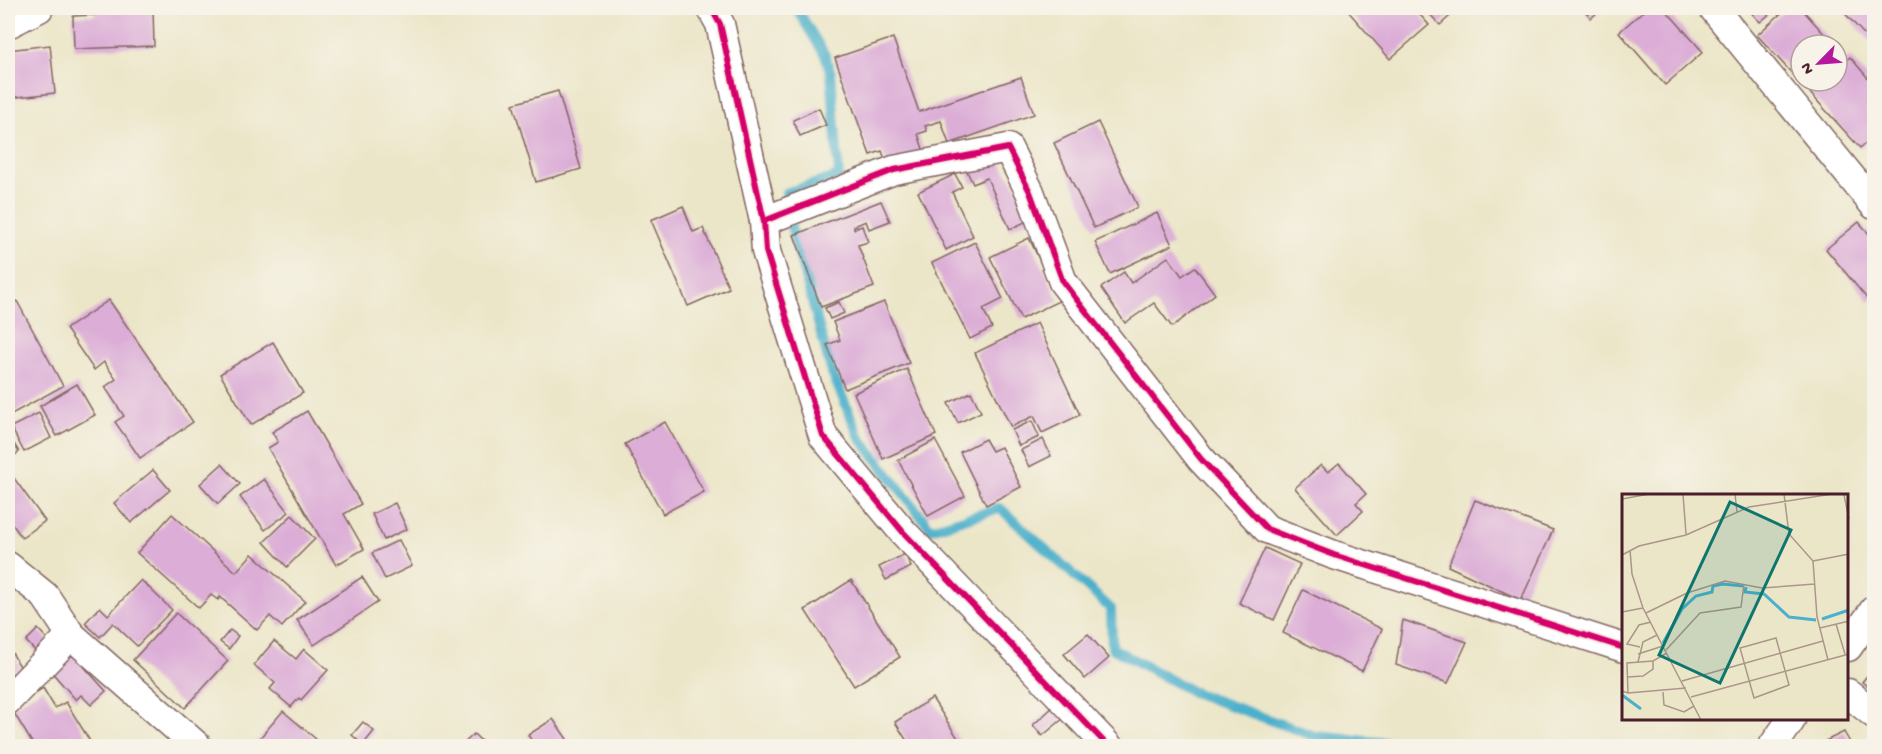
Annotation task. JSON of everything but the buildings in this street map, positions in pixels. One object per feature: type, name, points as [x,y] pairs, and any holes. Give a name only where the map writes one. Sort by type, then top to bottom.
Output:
[{"type":"street","points":[[8,24],[39,8]]},
{"type":"street","points":[[711,8],[720,24],[764,221],[766,251],[823,436],[903,532],[1108,747]]},
{"type":"street","points":[[1713,8],[1875,205]]},
{"type":"street","points":[[764,221],[894,170],[1008,148],[1030,192],[1063,282],[1201,459],[1267,529],[1334,555],[1622,647]]},
{"type":"street","points":[[8,566],[45,596],[71,635],[196,747]]},
{"type":"street","points":[[1849,646],[1875,610]]},
{"type":"street","points":[[8,700],[71,635]]},
{"type":"street","points":[[1849,694],[1875,714]]},
{"type":"street","points":[[1773,747],[1790,721]]},
{"type":"waterway","points":[[786,193],[839,176],[831,74],[825,55],[796,8]]},
{"type":"waterway","points":[[791,226],[832,373],[860,438],[931,529],[1000,508],[1111,609],[1112,648],[1193,692],[1314,736],[1421,746]]},
{"type":"cycle path","points":[[711,8],[720,24],[764,221],[766,251],[823,436],[903,532],[1108,746]]},
{"type":"cycle path","points":[[764,221],[894,170],[1008,148],[1030,192],[1063,282],[1201,459],[1267,529],[1334,555],[1622,647]]}]
